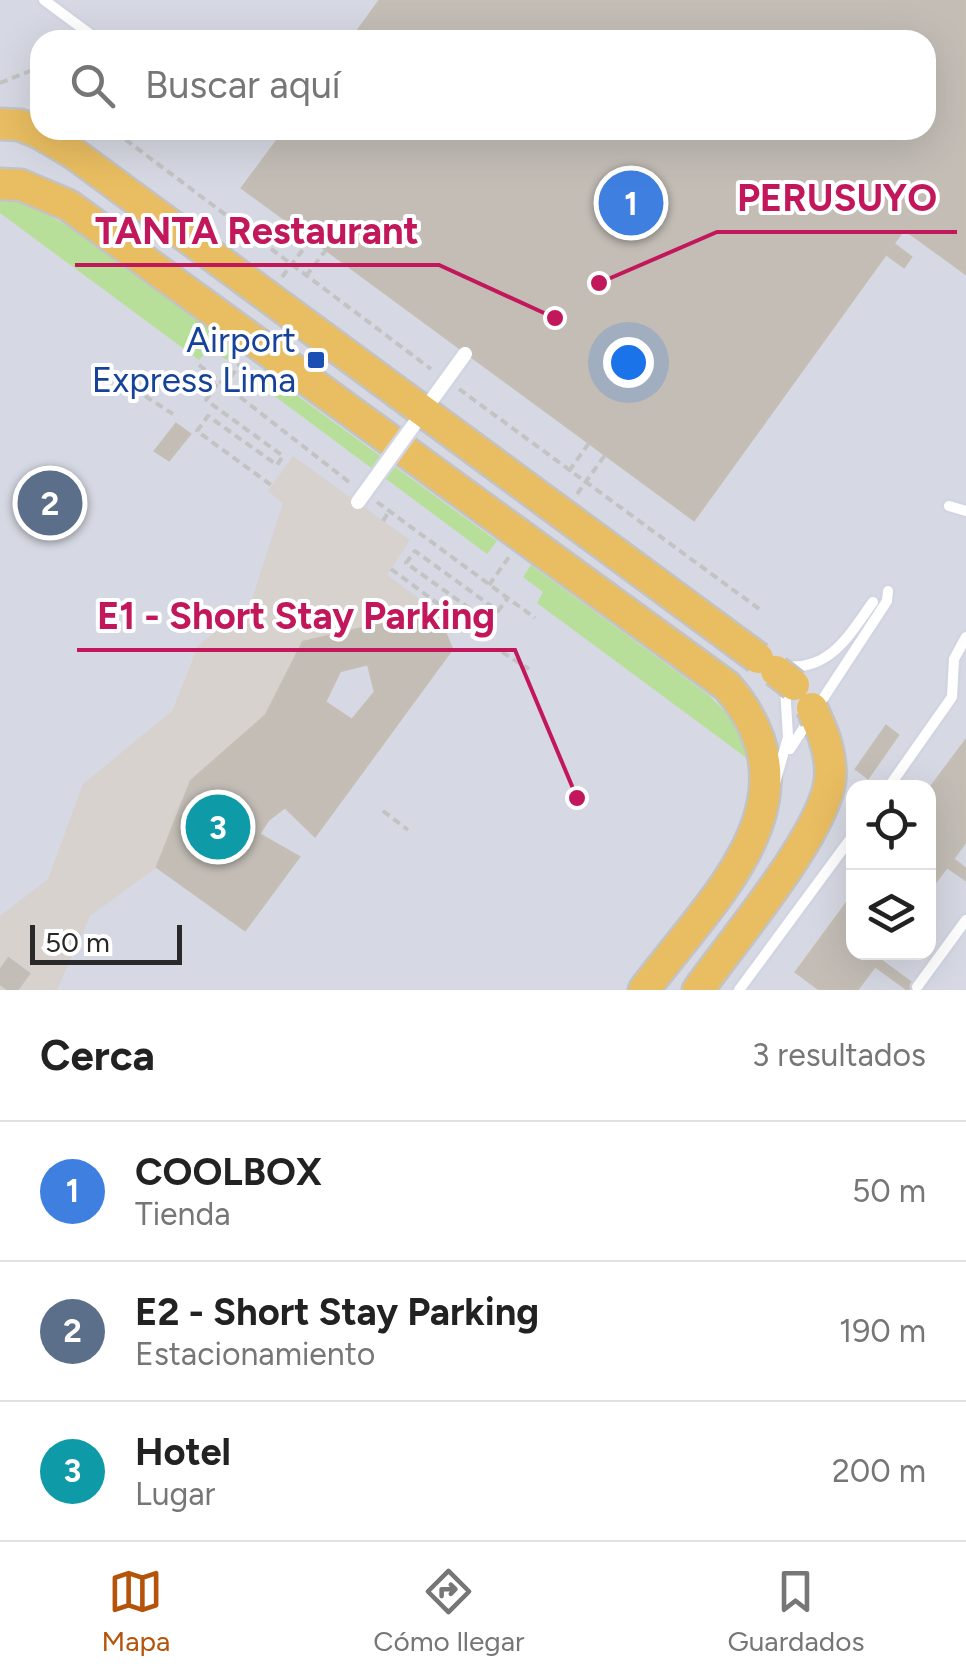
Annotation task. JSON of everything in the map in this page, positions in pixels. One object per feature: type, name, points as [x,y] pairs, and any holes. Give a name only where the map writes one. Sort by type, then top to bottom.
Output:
[{"type":"main road","points":[[0,124],[30,130]]},
{"type":"main road","points":[[51,140],[776,671],[812,708],[822,730],[830,781],[815,823],[698,990]]},
{"type":"main road","points":[[0,184],[21,185],[68,206],[727,686],[743,705],[761,745],[767,784],[762,817],[744,855],[644,990]]},
{"type":"street","points":[[358,502],[465,354]]},
{"type":"lane","points":[[44,0],[84,30]]},
{"type":"lane","points":[[0,138],[30,129]]},
{"type":"lane","points":[[67,140],[761,644],[779,666],[788,716],[785,759]]},
{"type":"lane","points":[[949,506],[966,511]]},
{"type":"lane","points":[[762,817],[805,720],[887,601],[888,591]]},
{"type":"lane","points":[[779,666],[805,666],[832,656],[874,602]]},
{"type":"lane","points":[[894,780],[952,697],[954,659],[966,637]]},
{"type":"lane","points":[[739,990],[846,845]]},
{"type":"lane","points":[[917,987],[966,920]]},
{"type":"path","points":[[0,83],[30,71]]},
{"type":"path","points":[[268,297],[311,239]]},
{"type":"path","points":[[306,276],[326,250]]},
{"type":"path","points":[[222,388],[246,356]]},
{"type":"path","points":[[199,366],[218,384],[206,400],[283,456],[276,466],[208,416],[197,432],[271,485]]},
{"type":"path","points":[[145,396],[173,414]]},
{"type":"path","points":[[568,471],[590,444]]},
{"type":"path","points":[[563,514],[605,455]]},
{"type":"path","points":[[376,516],[382,506]]},
{"type":"path","points":[[383,522],[389,511]]},
{"type":"path","points":[[391,569],[467,624],[476,613],[406,563],[415,551],[498,611],[507,598],[535,618]]},
{"type":"path","points":[[488,585],[512,554]]},
{"type":"path","points":[[502,652],[529,669]]},
{"type":"path","points":[[383,811],[408,830]]},
{"type":"shaded area","points":[[0,0],[966,0],[966,990],[0,990]]},
{"type":"shaded area","points":[[293,456],[410,540],[387,575],[436,611],[303,642],[263,722],[191,781],[157,867],[90,916],[57,990],[0,990],[0,916],[48,879],[83,784],[172,711],[198,646],[251,602],[283,503],[268,491]]},
{"type":"green space","points":[[0,198],[54,218],[120,261],[234,348],[227,360],[209,348],[199,360],[0,213]]},
{"type":"green space","points":[[265,372],[497,541],[487,554],[257,383]]},
{"type":"green space","points":[[531,565],[710,696],[739,727],[748,759],[537,603],[543,592],[523,577]]},
{"type":"building","points":[[380,0],[966,0],[966,274],[904,229],[694,520],[242,188],[278,140],[936,140],[936,30],[358,30]]},
{"type":"building","points":[[894,244],[911,257],[904,267],[886,254]]},
{"type":"building","points":[[176,424],[190,434],[169,460],[155,451]]},
{"type":"building","points":[[436,611],[452,649],[354,783],[266,715],[303,642]],"holes":[[[368,664],[375,692],[352,720],[325,702],[340,671]]]},
{"type":"building","points":[[266,715],[354,783],[315,836],[285,807],[268,820],[259,834],[299,857],[245,930],[157,867],[191,781]]},
{"type":"building","points":[[886,726],[898,735],[868,778],[856,769]]},
{"type":"building","points":[[966,740],[966,841],[953,859],[966,869],[966,880],[947,867],[936,881],[936,780]]},
{"type":"building","points":[[846,904],[846,960],[880,960],[921,990],[908,990],[875,966],[857,990],[820,990],[796,972]]},
{"type":"tunnel","points":[[0,968],[30,990]]},
{"type":"place","name":"COOLBOX","points":[[631,203]]},
{"type":"place","name":"PERUSUYO","points":[[599,283]]},
{"type":"place","name":"TANTA Restaurant","points":[[555,318]]},
{"type":"place","name":"Airport Express Lima","points":[[316,360]]},
{"type":"place","name":"E2 - Short Stay Parking","points":[[50,503]]},
{"type":"place","name":"E1 - Short Stay Parking","points":[[577,798]]},
{"type":"place","name":"Hotel","points":[[218,827]]}]
